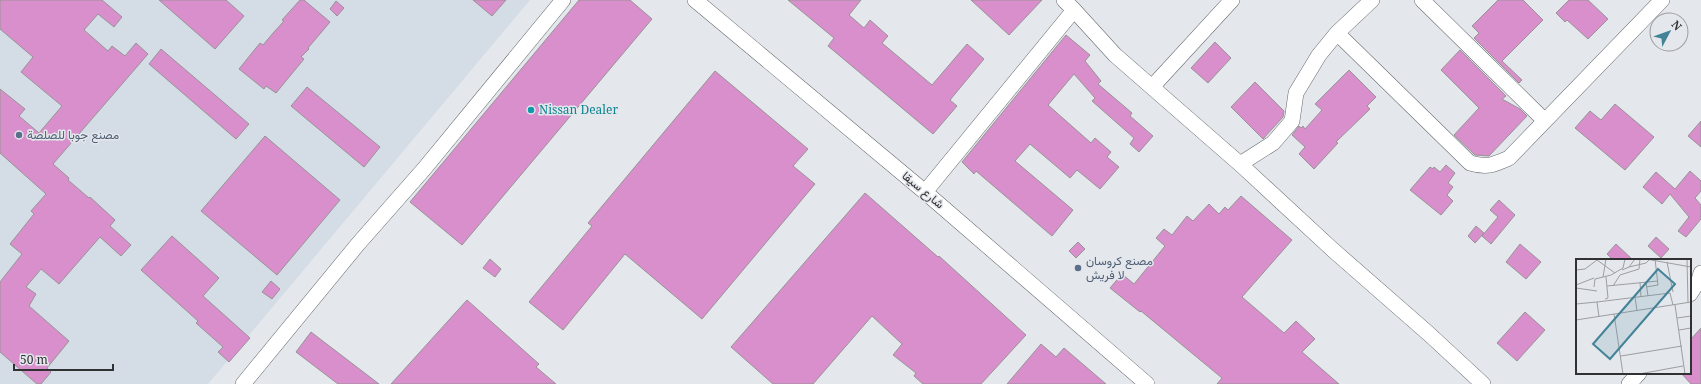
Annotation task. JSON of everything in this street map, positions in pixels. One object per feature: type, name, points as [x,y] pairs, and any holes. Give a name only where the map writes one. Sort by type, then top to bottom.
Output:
[{"type":"street","points":[[243,384],[358,244],[424,169],[563,0]]},
{"type":"street","name":"شارع سيقا","points":[[695,0],[925,192],[1147,384]]},
{"type":"street","points":[[1152,87],[1232,0]]},
{"type":"street","points":[[1240,164],[1273,143],[1292,121],[1296,93],[1319,55],[1337,33],[1372,0]]},
{"type":"street","points":[[1422,0],[1544,121]]},
{"type":"street","points":[[1337,33],[1470,163],[1482,167],[1494,165],[1509,158],[1662,0]]},
{"type":"street","points":[[925,192],[1069,5],[1115,55],[1240,164],[1333,250],[1429,334],[1483,384]]},
{"type":"street","points":[[1691,292],[1699,280],[1701,273]]},
{"type":"street","points":[[1629,384],[1637,374]]},
{"type":"shaded area","points":[[0,0],[530,0],[208,384],[0,384]]},
{"type":"building","points":[[0,0],[102,0],[122,17],[114,27],[98,14],[84,30],[108,51],[112,46],[125,56],[136,43],[148,54],[53,164],[69,178],[68,180],[89,198],[90,197],[115,220],[110,226],[131,245],[121,256],[100,237],[59,284],[41,269],[26,287],[36,294],[29,306],[69,341],[47,368],[51,372],[41,384],[37,384],[0,352],[0,282],[22,254],[10,244],[34,214],[31,211],[46,194],[0,153],[0,89],[25,109],[19,116],[39,133],[62,106],[21,72],[33,57],[0,29]]},
{"type":"building","points":[[159,0],[226,0],[244,16],[215,49]]},
{"type":"building","points":[[300,0],[304,0],[330,22],[301,57],[304,59],[276,93],[266,86],[264,89],[239,69],[260,43],[263,45],[284,21],[282,20]]},
{"type":"building","points":[[473,0],[506,0],[492,16]]},
{"type":"building","name":"Nissan Dealer","points":[[579,0],[630,0],[652,19],[462,245],[410,202]]},
{"type":"building","points":[[788,0],[861,0],[849,15],[864,28],[870,20],[888,36],[882,43],[932,85],[967,44],[984,59],[950,100],[957,106],[933,134],[828,46],[834,38]]},
{"type":"building","points":[[971,0],[1042,0],[1009,35]]},
{"type":"building","points":[[1498,0],[1523,0],[1543,20],[1502,61],[1522,80],[1519,83],[1474,38],[1479,33],[1472,26]]},
{"type":"building","points":[[1569,0],[1588,0],[1608,19],[1588,39],[1567,20],[1565,22],[1556,13]]},
{"type":"building","points":[[336,1],[344,8],[337,16],[330,9]]},
{"type":"building","points":[[1066,35],[1090,55],[1085,61],[1101,81],[1098,84],[1132,113],[1130,116],[1153,136],[1139,152],[1130,144],[1134,138],[1092,101],[1095,98],[1074,74],[1048,105],[1091,143],[1095,138],[1111,152],[1107,157],[1119,167],[1100,189],[1077,170],[1070,178],[1030,144],[1015,161],[1073,210],[1052,236],[976,171],[974,174],[962,162]]},
{"type":"building","points":[[1215,42],[1231,58],[1208,83],[1191,68]]},
{"type":"building","points":[[161,49],[249,124],[236,139],[149,64]]},
{"type":"building","points":[[1460,50],[1506,96],[1502,99],[1520,109],[1527,116],[1489,156],[1475,155],[1454,135],[1479,108],[1441,70]]},
{"type":"building","points":[[1349,70],[1376,97],[1367,106],[1370,109],[1336,142],[1338,143],[1314,169],[1299,154],[1305,147],[1292,135],[1299,126],[1301,128],[1303,126],[1305,129],[1322,110],[1315,104]]},
{"type":"building","points":[[715,71],[808,149],[793,166],[815,184],[702,319],[625,254],[563,330],[529,302],[592,226],[588,223]]},
{"type":"building","points":[[1255,82],[1284,111],[1283,117],[1263,139],[1231,107]]},
{"type":"building","points":[[307,87],[380,147],[364,167],[291,106]]},
{"type":"building","points":[[1615,104],[1654,137],[1625,170],[1575,128],[1590,111],[1601,120]]},
{"type":"building","points":[[1701,121],[1701,147],[1688,136]]},
{"type":"building","points":[[265,136],[340,200],[277,275],[201,211]]},
{"type":"building","points":[[1446,165],[1455,173],[1448,183],[1453,187],[1447,195],[1453,201],[1441,215],[1410,190],[1430,167],[1433,169],[1434,167],[1440,172]]},
{"type":"building","points":[[1690,171],[1701,181],[1701,191],[1695,198],[1701,205],[1701,219],[1686,237],[1678,231],[1689,217],[1670,194],[1662,204],[1643,187],[1656,172],[1675,189]]},
{"type":"building","points":[[865,193],[938,257],[939,256],[1026,335],[981,384],[923,384],[914,376],[916,373],[893,355],[902,344],[872,316],[813,384],[773,384],[731,347]]},
{"type":"building","points":[[1241,196],[1292,240],[1242,297],[1284,333],[1296,321],[1315,339],[1302,352],[1339,384],[1217,384],[1222,378],[1141,311],[1140,312],[1110,288],[1122,274],[1134,284],[1165,246],[1156,238],[1164,229],[1172,235],[1187,216],[1193,221],[1209,204],[1219,214],[1225,207],[1228,210]]},
{"type":"building","points":[[1499,200],[1515,215],[1491,244],[1482,236],[1498,217],[1490,210]]},
{"type":"building","points":[[1476,226],[1484,233],[1475,243],[1468,236]]},
{"type":"building","points":[[172,236],[219,278],[203,296],[250,338],[229,362],[218,352],[223,347],[196,323],[198,321],[141,270]]},
{"type":"building","points":[[1656,237],[1669,249],[1661,258],[1648,246]]},
{"type":"building","points":[[1078,242],[1085,249],[1076,258],[1069,251]]},
{"type":"building","points":[[1520,244],[1541,262],[1526,279],[1506,262]]},
{"type":"building","points":[[1616,244],[1632,259],[1612,259],[1607,254]]},
{"type":"building","points":[[490,259],[501,269],[495,277],[483,268]]},
{"type":"building","points":[[271,281],[280,289],[272,299],[262,292]]},
{"type":"building","points":[[467,300],[539,364],[536,367],[556,384],[391,384]]},
{"type":"building","points":[[1525,312],[1545,330],[1517,361],[1497,343]]},
{"type":"building","points":[[1701,328],[1701,384],[1691,384],[1682,374],[1691,374],[1691,339]]},
{"type":"building","points":[[311,332],[379,384],[338,384],[296,352]]},
{"type":"building","points":[[1041,344],[1056,357],[1064,348],[1106,384],[1007,384]]},
{"type":"place","name":"Nissan Dealer","points":[[531,110]]},
{"type":"place","name":"مصنع جوبا للصلصة","points":[[19,135]]},
{"type":"place","name":"مصنع كروسان لا فريش","points":[[1078,268]]}]
